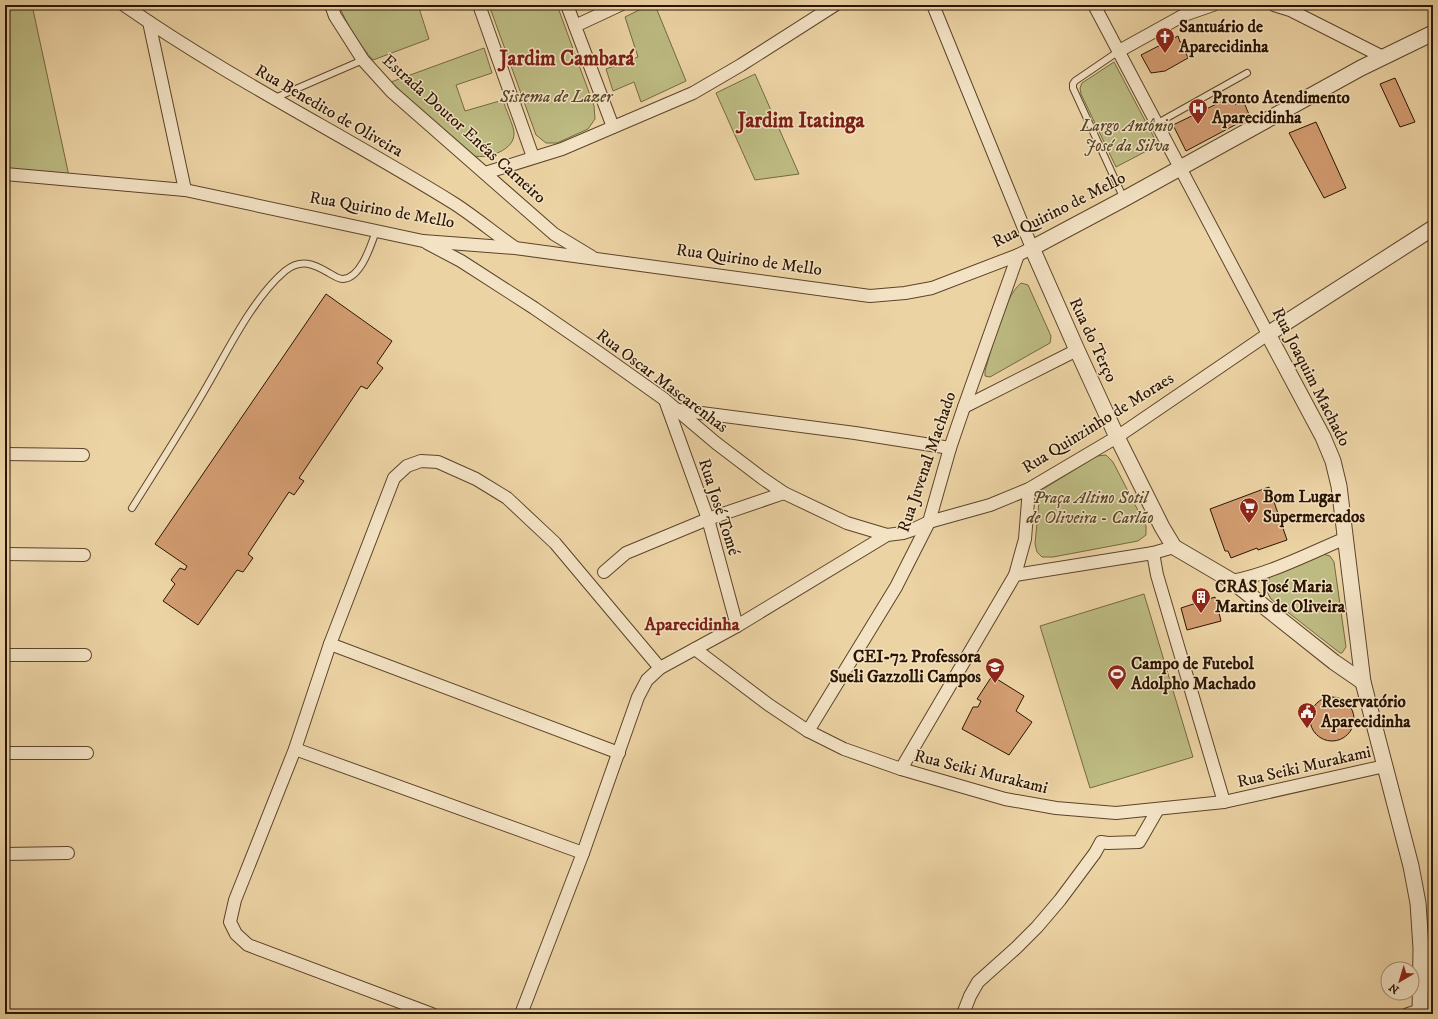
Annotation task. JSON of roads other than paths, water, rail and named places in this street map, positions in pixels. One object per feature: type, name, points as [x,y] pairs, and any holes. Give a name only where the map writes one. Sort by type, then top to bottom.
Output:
[{"type":"street","name":"Rua Benedito de Oliveira","points":[[124,5],[224,69],[456,204],[515,248]]},
{"type":"street","name":"Estrada Doutor Enéas Carneiro","points":[[331,5],[335,16],[363,60],[392,92],[554,234],[594,259]]},
{"type":"street","points":[[479,5],[534,158]]},
{"type":"street","points":[[567,5],[613,126]]},
{"type":"street","points":[[575,26],[620,5]]},
{"type":"street","points":[[485,173],[562,149],[693,93],[741,66],[835,5]]},
{"type":"street","name":"Rua do Terço","points":[[932,5],[1025,251],[1077,350],[1117,437],[1162,527],[1174,547],[1232,581],[1334,662],[1363,682]]},
{"type":"street","name":"Rua Joaquim Machado","points":[[1094,5],[1179,168],[1323,437],[1333,460],[1340,486],[1363,682],[1412,866],[1418,903],[1421,948],[1419,1012]]},
{"type":"street","points":[[1118,52],[1184,15],[1213,5]]},
{"type":"street","points":[[1274,5],[1290,10],[1383,57]]},
{"type":"street","points":[[149,22],[185,190]]},
{"type":"street","name":"Rua Quirino de Mello","points":[[5,174],[185,190],[423,241],[515,248],[870,296],[905,293],[932,288],[1025,251],[1124,199],[1354,72],[1433,33]]},
{"type":"street","name":"Rua Quinzinho de Moraes","points":[[521,1014],[583,853],[638,697],[647,680],[660,668],[737,626],[887,534],[903,533],[929,522],[990,504],[1029,489],[1117,437],[1268,334],[1433,228]]},
{"type":"street","name":"Rua Oscar Mascarenhas","points":[[423,241],[461,261],[534,308],[595,350],[678,410],[716,443],[784,493],[847,523],[887,534]]},
{"type":"street","name":"Rua Juvenal Machado","points":[[808,731],[896,587],[929,522],[950,448],[964,407],[1025,251]]},
{"type":"street","points":[[964,407],[1077,350]]},
{"type":"street","name":"Rua José Tomé","points":[[664,400],[708,520],[737,626]]},
{"type":"street","points":[[678,410],[855,433],[950,448]]},
{"type":"street","points":[[5,454],[83,454]]},
{"type":"street","points":[[432,1014],[248,945],[236,934],[230,922],[235,900],[295,749],[330,644],[394,478],[407,466],[421,461],[438,462],[476,479],[507,498],[550,538],[660,668]]},
{"type":"street","points":[[901,769],[1015,575],[1025,539],[1029,489]]},
{"type":"street","points":[[604,572],[626,554],[708,520],[784,493]]},
{"type":"street","points":[[1232,581],[1245,579],[1295,560],[1346,538]]},
{"type":"street","points":[[1015,575],[1153,553],[1174,547]]},
{"type":"street","points":[[1153,553],[1157,575],[1224,802]]},
{"type":"street","points":[[5,554],[84,555]]},
{"type":"street","points":[[1334,662],[1351,654],[1357,641]]},
{"type":"street","points":[[330,644],[619,753]]},
{"type":"street","name":"Rua Seiki Murakami","points":[[695,649],[769,705],[808,731],[844,749],[901,769],[1005,799],[1056,808],[1116,813],[1224,802],[1386,766]]},
{"type":"street","points":[[5,655],[84,655]]},
{"type":"street","points":[[295,749],[583,853]]},
{"type":"street","points":[[5,753],[87,753]]},
{"type":"street","points":[[963,1014],[970,996],[978,982],[1037,927],[1060,900],[1095,853],[1101,842],[1139,842],[1158,809]]},
{"type":"street","points":[[5,854],[68,853]]},
{"type":"lane","points":[[1118,52],[1075,81],[1073,88],[1124,199]]},
{"type":"lane","points":[[275,98],[363,60]]},
{"type":"lane","points":[[1156,124],[1247,74]]},
{"type":"lane","points":[[132,508],[192,413],[253,308],[270,285],[285,271],[303,263],[313,264],[336,277],[343,279],[351,276],[358,271],[364,262],[376,231]]},
{"type":"place","name":"Santuário de Aparecidinha","points":[[1165,54]]},
{"type":"place","name":"Pronto Atendimento Aparecidinha","points":[[1198,125]]},
{"type":"place","name":"Bom Lugar Supermercados","points":[[1249,524]]},
{"type":"place","name":"CRAS José Maria Martins de Oliveira","points":[[1201,614]]},
{"type":"place","name":"CEI-72 Professora Sueli Gazzolli Campos","points":[[995,684]]},
{"type":"place","name":"Campo de Futebol Adolpho Machado","points":[[1117,691]]},
{"type":"place","name":"Reservatório Aparecidinha","points":[[1307,729]]},
{"type":"district","name":"Jardim Cambará","points":[[567,59]]},
{"type":"district","name":"Jardim Itatinga","points":[[801,121]]},
{"type":"district","name":"Aparecidinha","points":[[692,625]]},
{"type":"park label","name":"Sistema de Lazer","points":[[556,97]]},
{"type":"park label","name":"Largo Antônio José da Silva","points":[[1127,136]]},
{"type":"park label","name":"Praça Altino Sotil de Oliveira - Carlão","points":[[1090,508]]}]
